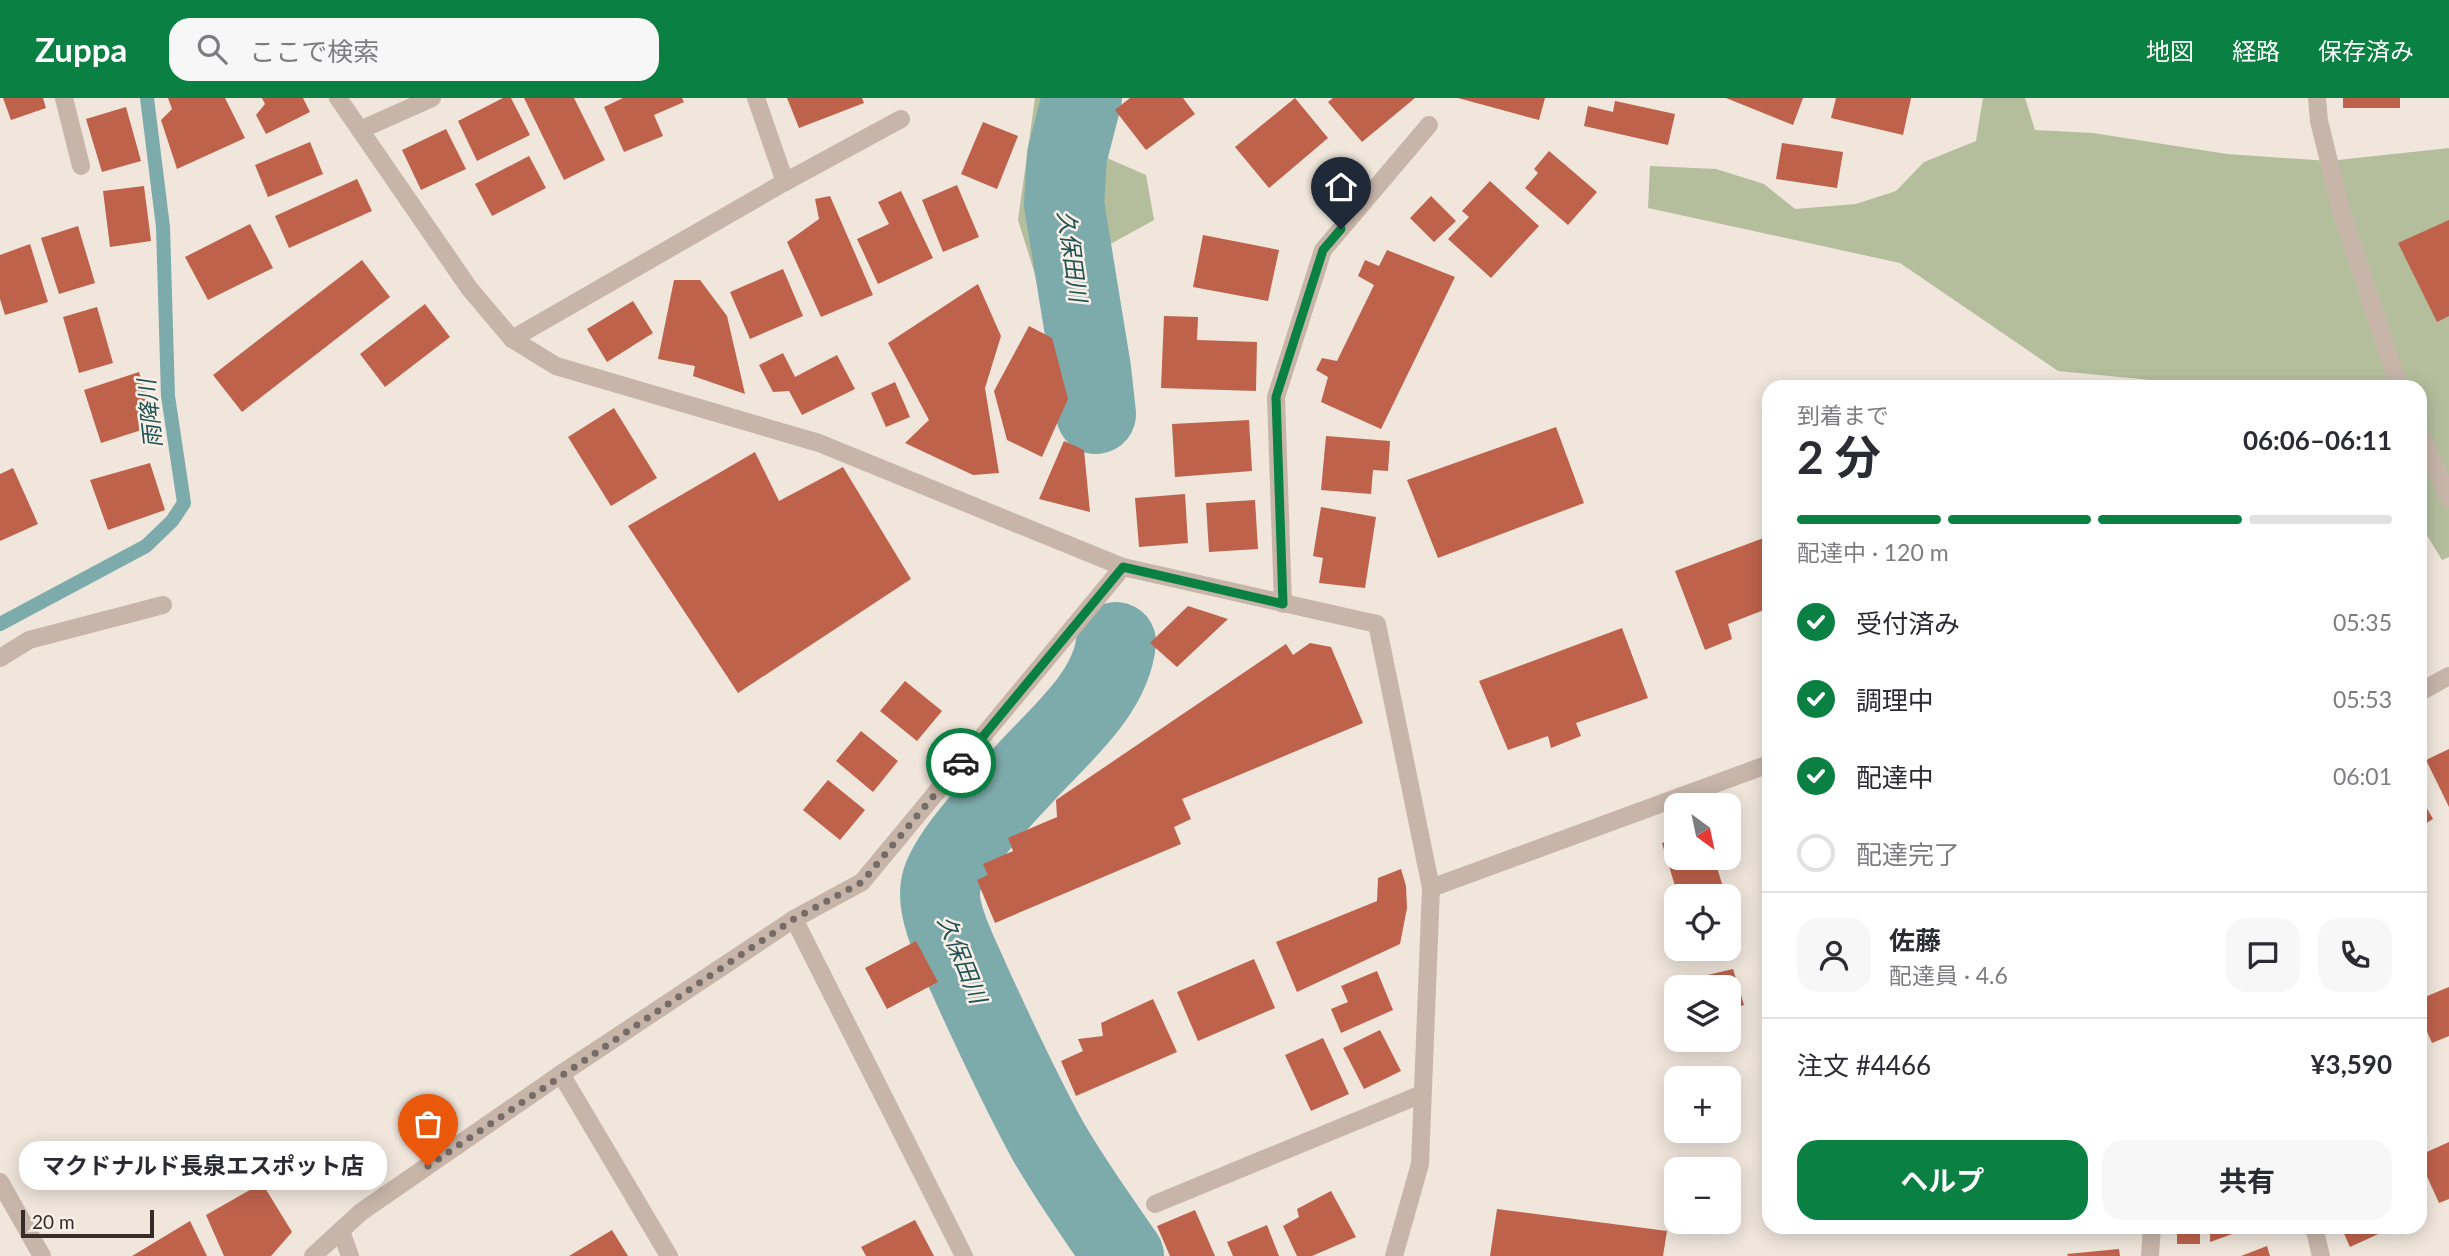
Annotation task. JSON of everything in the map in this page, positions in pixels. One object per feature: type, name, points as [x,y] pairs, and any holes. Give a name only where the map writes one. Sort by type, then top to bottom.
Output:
[{"type":"street","points":[[64,98],[82,166]]},
{"type":"street","points":[[338,98],[469,288],[512,339],[556,366],[819,443],[1123,567],[1377,624],[1431,888],[1419,1164],[1394,1256]]},
{"type":"street","points":[[360,130],[432,98]]},
{"type":"street","points":[[756,98],[785,182]]},
{"type":"street","points":[[2317,98],[2319,121],[2341,211],[2397,380]]},
{"type":"street","points":[[512,339],[785,182],[901,119]]},
{"type":"street","points":[[1283,604],[1276,397],[1323,250],[1429,125]]},
{"type":"street","points":[[2427,449],[2449,498]]},
{"type":"street","points":[[313,1256],[361,1212],[561,1074],[794,919],[862,882],[1123,567]]},
{"type":"street","points":[[0,658],[29,640],[163,605]]},
{"type":"street","points":[[2427,688],[2449,676]]},
{"type":"street","points":[[1431,888],[1762,767]]},
{"type":"street","points":[[794,919],[964,1256]]},
{"type":"street","points":[[561,1074],[669,1256]]},
{"type":"street","points":[[1155,1204],[1422,1094]]},
{"type":"street","points":[[0,1182],[42,1256]]},
{"type":"street","points":[[341,1231],[350,1256]]},
{"type":"street","points":[[2150,1256],[2152,1234]]},
{"type":"street","points":[[2316,1234],[2321,1256]]},
{"type":"green space","points":[[1035,98],[1086,98],[1067,156],[1107,158],[1146,175],[1154,220],[1038,284],[1018,220]]},
{"type":"green space","points":[[1983,98],[2025,98],[2035,130],[2093,133],[2227,154],[2329,161],[2449,148],[2449,557],[2442,560],[2427,535],[2427,380],[2151,380],[2058,371],[1900,263],[1648,208],[1650,166],[1716,169],[1764,184],[1795,209],[1856,204],[1896,191],[1924,162],[1976,141]]},
{"type":"building","points":[[3,98],[43,98],[46,108],[11,120]]},
{"type":"building","points":[[168,98],[225,98],[245,138],[177,169],[161,120],[172,109]]},
{"type":"building","points":[[262,98],[303,98],[310,112],[266,134],[256,115],[265,104]]},
{"type":"building","points":[[503,98],[511,98],[530,135],[477,161],[458,121]]},
{"type":"building","points":[[524,98],[574,98],[605,160],[564,180]]},
{"type":"building","points":[[623,98],[682,98],[684,102],[654,115],[663,136],[624,152],[604,107]]},
{"type":"building","points":[[787,98],[862,98],[864,103],[799,128]]},
{"type":"building","points":[[1130,98],[1183,98],[1195,114],[1146,150],[1115,110]]},
{"type":"building","points":[[1295,98],[1328,138],[1269,188],[1235,147]]},
{"type":"building","points":[[1333,98],[1415,98],[1362,142],[1328,102]]},
{"type":"building","points":[[1458,98],[1545,98],[1539,120]]},
{"type":"building","points":[[1726,98],[1803,98],[1793,125]]},
{"type":"building","points":[[1836,98],[1911,98],[1903,135],[1831,118]]},
{"type":"building","points":[[2343,98],[2400,98],[2400,108],[2343,108]]},
{"type":"building","points":[[1615,101],[1675,114],[1668,145],[1584,126],[1588,106],[1613,112]]},
{"type":"building","points":[[126,107],[141,161],[102,172],[86,119]]},
{"type":"building","points":[[983,122],[1018,136],[997,189],[961,174]]},
{"type":"building","points":[[446,129],[466,169],[421,190],[402,150]]},
{"type":"building","points":[[310,142],[323,174],[268,197],[255,165]]},
{"type":"building","points":[[1782,143],[1843,152],[1837,188],[1776,179]]},
{"type":"building","points":[[1549,151],[1597,192],[1568,225],[1525,188],[1538,173],[1534,169]]},
{"type":"building","points":[[529,156],[546,188],[492,216],[475,184]]},
{"type":"building","points":[[357,179],[372,211],[289,248],[275,216]]},
{"type":"building","points":[[1490,181],[1539,226],[1491,278],[1448,239],[1469,217],[1462,211]]},
{"type":"building","points":[[957,185],[979,237],[943,252],[922,200]]},
{"type":"building","points":[[144,186],[151,241],[110,247],[103,191]]},
{"type":"building","points":[[901,191],[933,258],[878,284],[857,239],[889,224],[878,202]]},
{"type":"building","points":[[830,196],[873,295],[821,317],[787,242],[819,219],[815,199]]},
{"type":"building","points":[[1431,196],[1456,221],[1434,242],[1410,218]]},
{"type":"building","points":[[2449,220],[2449,316],[2437,322],[2398,243]]},
{"type":"building","points":[[250,224],[273,268],[208,300],[185,257]]},
{"type":"building","points":[[78,226],[95,283],[59,294],[41,238]]},
{"type":"building","points":[[1203,235],[1279,250],[1268,301],[1193,287]]},
{"type":"building","points":[[30,244],[48,302],[5,315],[0,299],[0,255]]},
{"type":"building","points":[[1387,250],[1455,277],[1381,429],[1321,402],[1328,377],[1316,370],[1322,358],[1337,361],[1374,285],[1358,276],[1365,260],[1379,266]]},
{"type":"building","points":[[362,260],[390,297],[242,412],[213,375]]},
{"type":"building","points":[[783,269],[803,316],[750,339],[730,292]]},
{"type":"building","points":[[674,280],[700,280],[727,316],[745,394],[693,376],[695,366],[658,359]]},
{"type":"building","points":[[978,284],[1001,336],[985,388],[999,473],[973,475],[905,443],[929,420],[888,343]]},
{"type":"building","points":[[633,301],[653,333],[607,362],[587,329]]},
{"type":"building","points":[[425,304],[450,337],[385,387],[360,354]]},
{"type":"building","points":[[97,307],[113,363],[79,373],[63,317]]},
{"type":"building","points":[[1164,316],[1198,317],[1197,340],[1257,342],[1256,391],[1161,388]]},
{"type":"building","points":[[1029,326],[1052,338],[1068,399],[1042,457],[1007,440],[994,391]]},
{"type":"building","points":[[783,353],[795,377],[837,355],[855,389],[802,415],[789,391],[773,392],[759,365]]},
{"type":"building","points":[[139,372],[157,425],[101,443],[84,390]]},
{"type":"building","points":[[895,382],[910,417],[886,427],[871,393]]},
{"type":"building","points":[[614,408],[657,478],[611,506],[568,437]]},
{"type":"building","points":[[1249,420],[1252,471],[1175,477],[1172,424]]},
{"type":"building","points":[[1556,427],[1584,503],[1438,558],[1407,480]]},
{"type":"building","points":[[1326,436],[1390,441],[1388,471],[1373,470],[1371,494],[1321,490]]},
{"type":"building","points":[[1064,441],[1084,450],[1090,512],[1039,499]]},
{"type":"building","points":[[755,452],[779,501],[843,467],[911,579],[738,693],[628,526]]},
{"type":"building","points":[[150,463],[165,510],[108,530],[90,480]]},
{"type":"building","points":[[13,468],[38,524],[0,541],[0,474]]},
{"type":"building","points":[[1185,494],[1188,543],[1139,547],[1135,498]]},
{"type":"building","points":[[1255,500],[1258,549],[1209,552],[1206,503]]},
{"type":"building","points":[[1321,507],[1376,517],[1365,588],[1319,583],[1323,558],[1313,556]]},
{"type":"building","points":[[1762,539],[1762,611],[1728,624],[1732,639],[1705,650],[1675,571]]},
{"type":"building","points":[[1188,606],[1228,619],[1177,667],[1150,643]]},
{"type":"building","points":[[1622,628],[1648,698],[1576,723],[1581,736],[1551,748],[1548,736],[1508,750],[1479,681]]},
{"type":"building","points":[[1310,643],[1331,647],[1363,723],[1182,799],[1191,819],[1174,827],[1181,844],[995,923],[977,880],[988,875],[983,864],[1013,851],[1008,838],[1057,817],[1056,800],[1286,644],[1293,655]]},
{"type":"building","points":[[905,681],[942,711],[917,741],[880,711]]},
{"type":"building","points":[[861,731],[898,761],[873,792],[836,761]]},
{"type":"building","points":[[2449,749],[2449,807],[2427,762],[2427,760]]},
{"type":"building","points":[[828,780],[865,810],[840,840],[803,810]]},
{"type":"building","points":[[2427,808],[2433,819],[2427,823]]},
{"type":"building","points":[[1401,869],[1406,886],[1407,908],[1400,944],[1297,992],[1276,942],[1377,901],[1378,878]]},
{"type":"building","points":[[1670,870],[1718,870],[1722,884],[1674,884]]},
{"type":"building","points":[[916,941],[938,982],[887,1009],[865,968]]},
{"type":"building","points":[[1254,959],[1275,1008],[1198,1041],[1177,992]]},
{"type":"building","points":[[1733,969],[1735,975],[1708,975]]},
{"type":"building","points":[[1377,971],[1393,1010],[1341,1033],[1331,1009],[1348,1002],[1341,986]]},
{"type":"building","points":[[2449,987],[2449,1036],[2432,1043],[2427,1032],[2427,996]]},
{"type":"building","points":[[1153,999],[1177,1052],[1076,1096],[1061,1061],[1083,1051],[1078,1039],[1103,1036],[1101,1023]]},
{"type":"building","points":[[1380,1030],[1401,1071],[1364,1089],[1343,1048]]},
{"type":"building","points":[[1323,1038],[1349,1094],[1311,1111],[1285,1055]]},
{"type":"building","points":[[2449,1142],[2449,1199],[2439,1203],[2427,1176],[2427,1152]]},
{"type":"building","points":[[262,1183],[292,1232],[271,1256],[224,1256],[206,1215]]},
{"type":"building","points":[[1331,1191],[1356,1237],[1312,1256],[1297,1256],[1283,1226],[1299,1217],[1297,1209]]},
{"type":"building","points":[[1497,1209],[1664,1231],[1667,1234],[1663,1256],[1490,1256]]},
{"type":"building","points":[[1195,1210],[1215,1256],[1170,1256],[1157,1226]]},
{"type":"building","points":[[915,1220],[934,1256],[866,1256],[861,1247]]},
{"type":"building","points":[[190,1221],[207,1256],[132,1256]]},
{"type":"building","points":[[1267,1225],[1279,1256],[1233,1256],[1227,1242]]},
{"type":"building","points":[[612,1230],[628,1256],[569,1256]]},
{"type":"building","points":[[2177,1234],[2200,1234],[2200,1244],[2177,1244]]},
{"type":"building","points":[[2210,1234],[2232,1234],[2210,1242]]},
{"type":"building","points":[[2344,1234],[2378,1234],[2350,1247]]},
{"type":"building","points":[[2267,1246],[2270,1256],[2241,1256]]},
{"type":"building","points":[[2119,1249],[2120,1256],[2067,1254]]},
{"type":"waterway","name":"雨降川","points":[[0,624],[146,546],[172,521],[184,503],[168,396],[163,227],[147,98]]},
{"type":"waterway","name":"久保田川","points":[[1082,98],[1067,156],[1064,204],[1096,414]]},
{"type":"waterway","name":"久保田川","points":[[1116,642],[1105,679],[1094,696],[965,841],[946,871],[940,895],[944,920],[954,945],[1027,1101],[1066,1171],[1124,1256]]},
{"type":"way so far","points":[[428,1166],[794,919],[862,882],[961,763]]},
{"type":"place","name":"マクドナルド長泉エスポット店","points":[[428,1166]]},
{"type":"route","points":[[961,763],[1123,567],[1283,604],[1276,397],[1323,250],[1341,229]]}]
